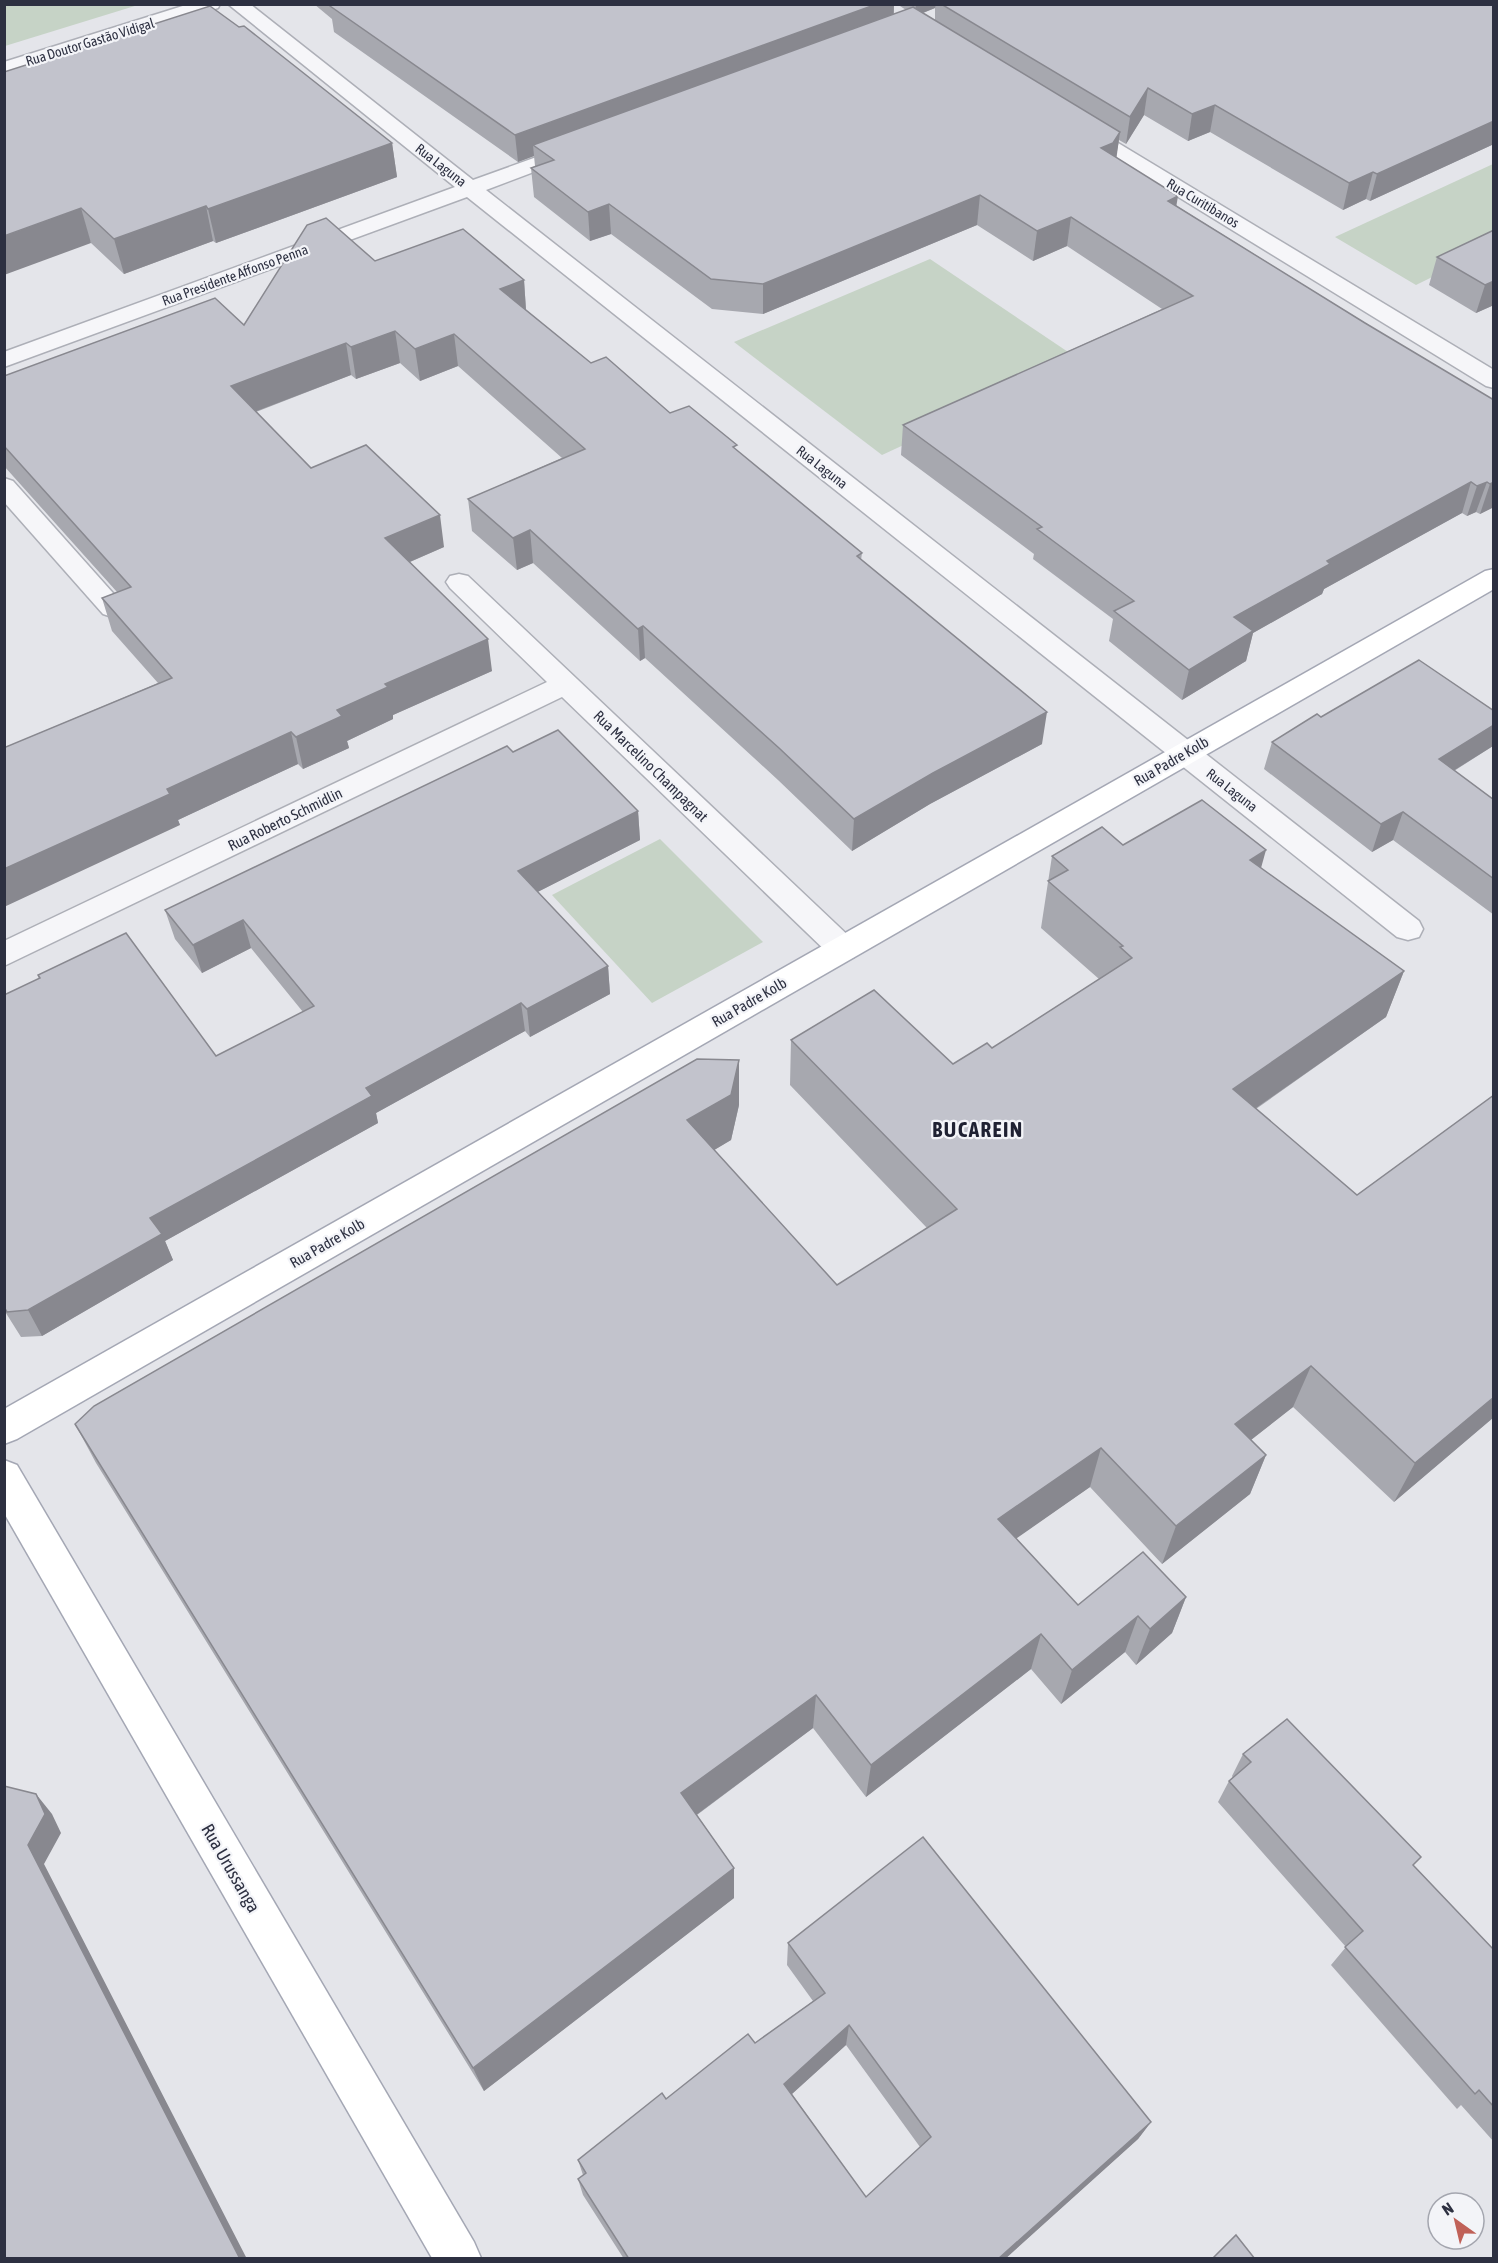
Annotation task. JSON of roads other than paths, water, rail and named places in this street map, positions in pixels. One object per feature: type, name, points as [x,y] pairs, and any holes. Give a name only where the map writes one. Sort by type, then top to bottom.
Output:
[{"type":"main road","name":"Rua Padre Kolb","points":[[4,1428],[1494,577]]},
{"type":"main road","name":"Rua Urussanga","points":[[4,1477],[458,2259]]},
{"type":"street","name":"Rua Doutor Gastão Vidigal","points":[[4,69],[211,4]]},
{"type":"street","name":"Rua Laguna","points":[[237,4],[1408,929]]},
{"type":"street","name":"Rua Curitibanos","points":[[1058,114],[1494,381]]},
{"type":"street","name":"Rua Presidente Affonso Penna","points":[[4,360],[592,144]]},
{"type":"street","points":[[4,486],[112,608]]},
{"type":"street","name":"Rua Marcelino Champagnat","points":[[459,582],[843,949]]},
{"type":"street","name":"Rua Roberto Schmidlin","points":[[4,955],[565,684]]},
{"type":"district","name":"BUCAREIN","points":[[978,1129]]}]
